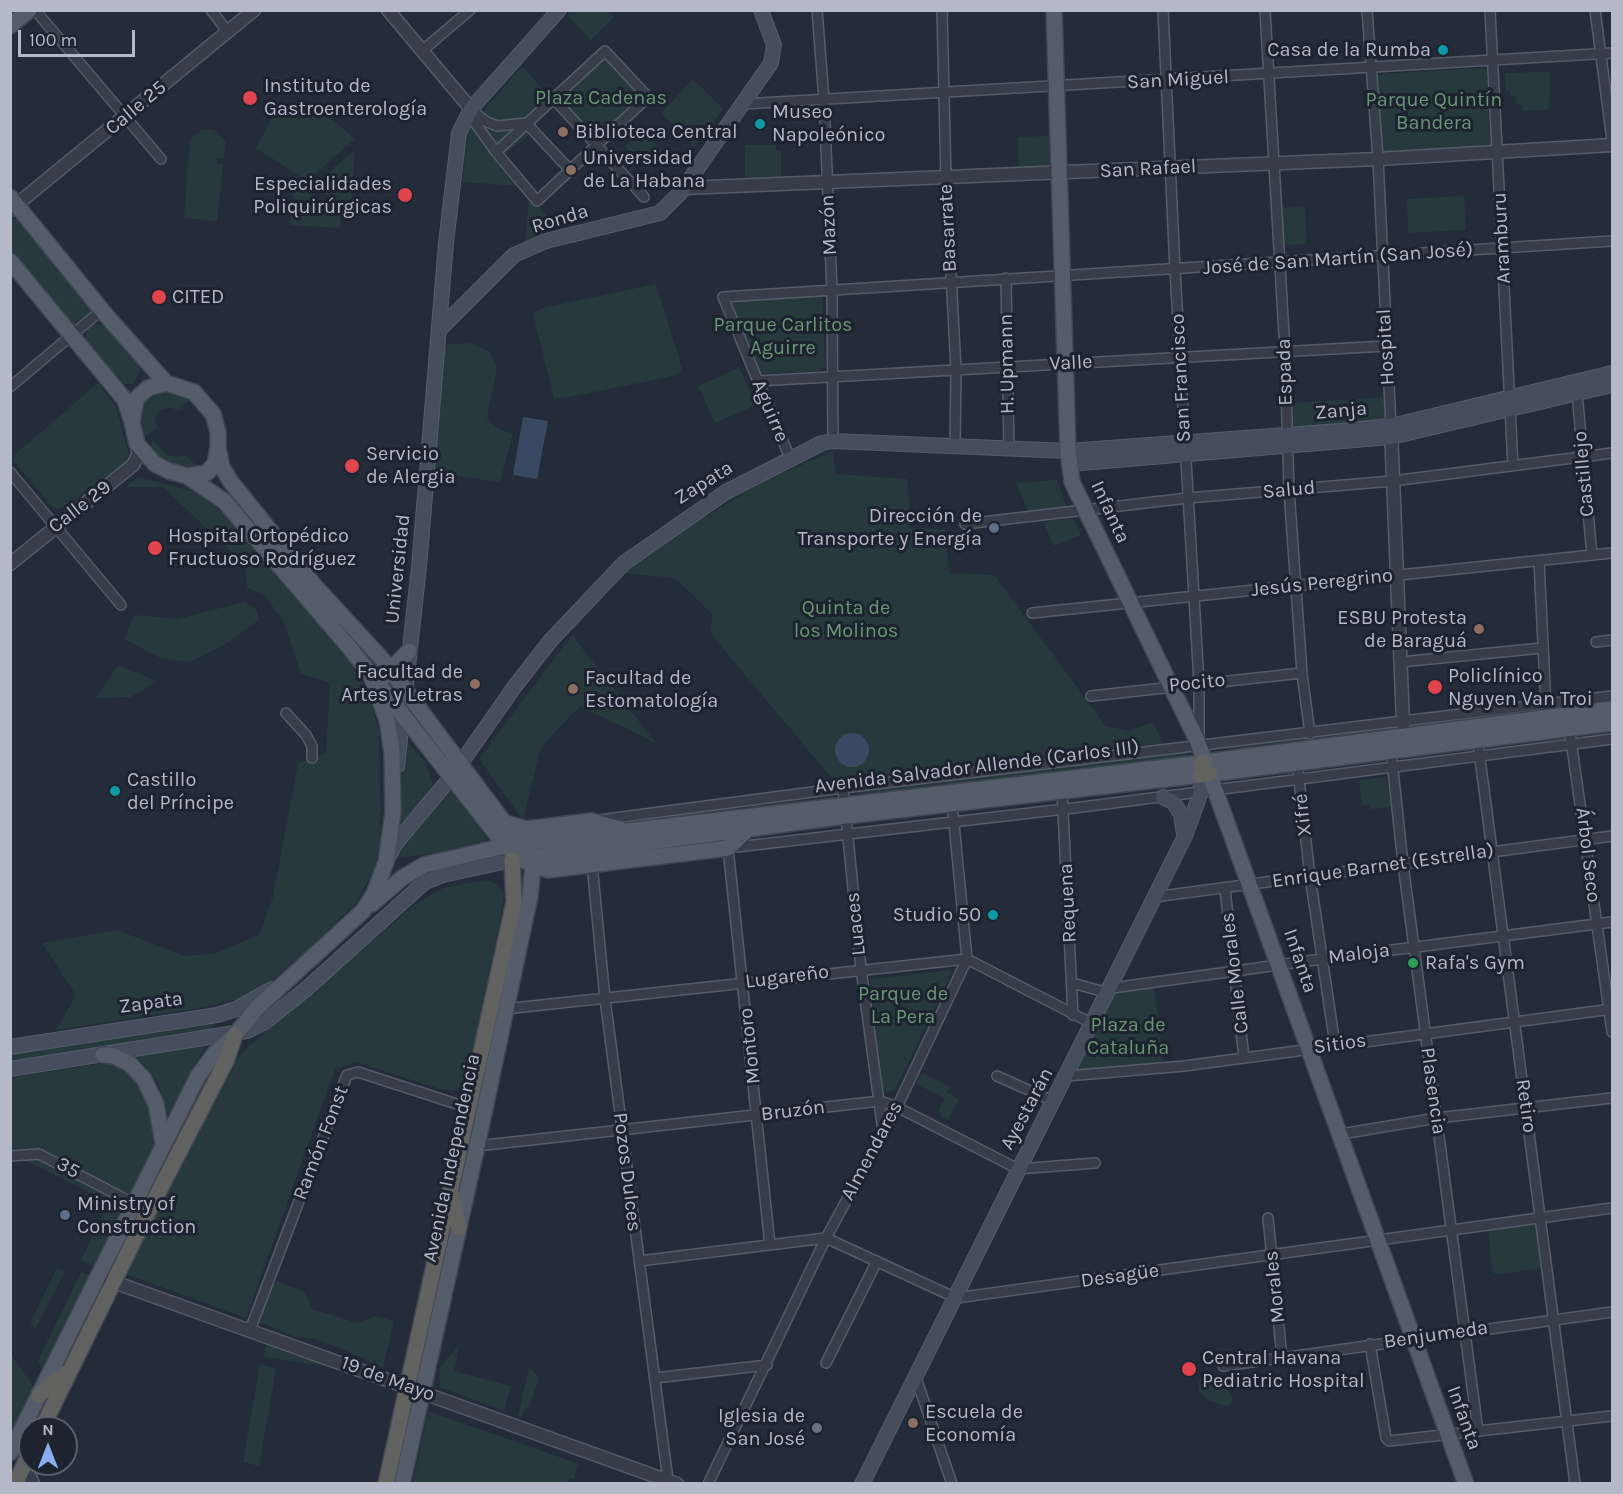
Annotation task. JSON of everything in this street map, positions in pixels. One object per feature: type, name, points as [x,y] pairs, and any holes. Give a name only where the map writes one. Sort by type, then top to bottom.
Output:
[{"type":"highway","name":"Avenida Independencia","points":[[386,1484],[514,902],[518,853]]},
{"type":"highway","points":[[48,1416],[142,1224],[226,1061],[235,1035]]},
{"type":"highway","points":[[451,1190],[459,1228]]},
{"type":"highway","points":[[39,1395],[70,1369]]},
{"type":"main road","points":[[10,26],[29,10]]},
{"type":"main road","points":[[466,111],[559,10]]},
{"type":"main road","name":"Ronda","points":[[440,329],[450,300],[514,255],[546,241],[660,213],[684,188],[771,63],[774,53],[771,34],[761,10]]},
{"type":"main road","name":"Infanta","points":[[1054,10],[1069,458],[1076,493],[1199,746],[1207,767],[1208,791],[1251,885],[1466,1484]]},
{"type":"main road","name":"Universidad","points":[[393,812],[440,329],[450,300],[453,175],[466,111]]},
{"type":"main road","points":[[13,204],[101,312],[166,383]]},
{"type":"main road","points":[[10,261],[125,400],[138,444],[155,464],[187,476],[224,501],[308,590],[376,653],[462,763],[503,821],[518,853]]},
{"type":"main road","name":"Zanja","points":[[1069,458],[1391,432],[1511,403],[1612,373]]},
{"type":"main road","points":[[132,422],[134,406],[139,395],[153,385],[166,383],[186,388],[204,400],[216,422],[222,467],[231,482],[372,676],[452,776],[518,853],[548,870],[728,848],[748,829]]},
{"type":"main road","name":"Zanja","points":[[1511,403],[1612,385]]},
{"type":"main road","name":"Zapata","points":[[12,1446],[198,1076],[214,1053],[235,1035],[258,1007],[363,911],[374,894],[395,844],[462,763],[515,686],[551,640],[624,563],[726,492],[790,458],[833,441],[955,446],[1069,458]]},
{"type":"main road","points":[[187,476],[202,475],[210,470],[215,463],[218,448]]},
{"type":"main road","points":[[376,653],[386,657],[401,654],[410,645]]},
{"type":"main road","points":[[372,676],[382,678],[391,671],[410,645]]},
{"type":"main road","points":[[372,676],[390,732],[393,812],[386,862]]},
{"type":"main road","name":"Avenida Salvador Allende (Carlos III)","points":[[235,1035],[265,1022],[305,990],[345,957],[402,901],[425,882],[518,853],[629,831],[845,810],[1207,767],[1297,763],[1391,751],[1557,717],[1612,709]]},
{"type":"main road","name":"Avenida Salvador Allende (Carlos III)","points":[[518,853],[748,829],[845,810],[952,803],[1062,791],[1207,767],[1403,730],[1477,734],[1557,717],[1612,723]]},
{"type":"main road","name":"Ayestarán","points":[[862,1484],[956,1298],[1018,1168],[1067,1076],[1105,992],[1208,791]]},
{"type":"main road","points":[[1163,797],[1173,802],[1181,814],[1185,836]]},
{"type":"main road","points":[[503,821],[526,829],[591,821],[629,831]]},
{"type":"main road","points":[[363,911],[402,879],[424,865],[489,849],[502,853],[518,853]]},
{"type":"main road","name":"Avenida Independencia","points":[[402,1484],[531,890],[518,853]]},
{"type":"main road","points":[[531,890],[548,870]]},
{"type":"main road","name":"Zapata","points":[[10,1047],[217,1015],[236,1009],[289,978]]},
{"type":"main road","points":[[10,1069],[235,1035]]},
{"type":"main road","points":[[103,1055],[114,1056],[130,1064],[144,1079],[156,1104],[163,1143]]},
{"type":"street","points":[[35,10],[161,159]]},
{"type":"street","points":[[211,10],[228,32]]},
{"type":"street","name":"Calle 25","points":[[13,204],[254,10]]},
{"type":"street","points":[[388,10],[423,50],[496,152],[537,201],[648,97],[604,51],[496,152]]},
{"type":"street","points":[[423,50],[470,10]]},
{"type":"street","name":"Mazón","points":[[818,10],[832,291],[833,441]]},
{"type":"street","name":"Basarrate","points":[[942,10],[946,179],[956,370],[955,446]]},
{"type":"street","name":"San Francisco","points":[[1163,10],[1174,270],[1181,356],[1198,683],[1199,746]]},
{"type":"street","name":"Espada","points":[[1265,10],[1284,352],[1289,490],[1302,673],[1310,734]]},
{"type":"street","name":"Hospital","points":[[1367,10],[1378,159],[1403,730]]},
{"type":"street","name":"Aramburu","points":[[1490,10],[1513,466]]},
{"type":"street","points":[[1595,10],[1612,140]]},
{"type":"street","name":"San Miguel","points":[[743,104],[1268,75],[1612,53]]},
{"type":"street","points":[[553,98],[644,197]]},
{"type":"street","points":[[466,111],[497,126],[526,123]]},
{"type":"street","points":[[526,123],[570,170]]},
{"type":"street","name":"San Rafael","points":[[684,188],[1060,174],[1612,145]]},
{"type":"street","name":"José de San Martín (San José)","points":[[723,297],[1612,241]]},
{"type":"street","name":"H. Upmann","points":[[1006,278],[1009,450]]},
{"type":"street","name":"Aguirre","points":[[723,297],[790,458]]},
{"type":"street","points":[[10,387],[101,312]]},
{"type":"street","name":"Valle","points":[[757,381],[1386,346]]},
{"type":"street","name":"Castillejo","points":[[1577,393],[1581,457],[1592,555]]},
{"type":"street","name":"Calle 29","points":[[10,564],[133,465],[138,455],[138,444]]},
{"type":"street","name":"Salud","points":[[966,524],[1085,512],[1188,498],[1393,481],[1612,453]]},
{"type":"street","points":[[10,472],[121,605]]},
{"type":"street","name":"Jesús Peregrino","points":[[1032,613],[1612,553]]},
{"type":"street","points":[[1539,561],[1542,648],[1557,717]]},
{"type":"street","points":[[1596,642],[1612,640]]},
{"type":"street","points":[[1401,662],[1542,648]]},
{"type":"street","name":"Pocito","points":[[1091,696],[1302,673]]},
{"type":"street","name":"Avenida Salvador Allende (Carlos III)","points":[[591,821],[843,788],[1310,734],[1403,730],[1557,717],[1612,696]]},
{"type":"street","points":[[286,713],[306,735],[312,746],[312,758]]},
{"type":"street","name":"Árbol Seco","points":[[1557,717],[1573,744],[1596,924],[1611,1009],[1612,1032]]},
{"type":"street","points":[[1391,751],[1403,730]]},
{"type":"street","name":"Retiro","points":[[1477,734],[1575,1484]]},
{"type":"street","points":[[728,848],[1480,758],[1612,739]]},
{"type":"street","name":"Plasencia","points":[[1391,751],[1402,864],[1478,1431]]},
{"type":"street","name":"Xifré","points":[[1297,763],[1310,876],[1335,1045]]},
{"type":"street","name":"Luaces","points":[[843,788],[861,969],[883,1131]]},
{"type":"street","name":"Requena","points":[[1062,791],[1073,1015]]},
{"type":"street","points":[[952,803],[967,959],[1091,1023]]},
{"type":"street","name":"Enrique Barnet (Estrella)","points":[[1154,897],[1612,836]]},
{"type":"street","name":"Montoro","points":[[728,848],[771,1245]]},
{"type":"street","name":"Pozos Dulces","points":[[592,864],[605,999],[639,1261],[673,1482]]},
{"type":"street","name":"Calle Morales","points":[[1225,889],[1244,1058]]},
{"type":"street","name":"Maloja","points":[[1071,983],[1105,992],[1112,988],[1322,959],[1612,922]]},
{"type":"street","name":"Lugareño","points":[[505,1009],[967,959]]},
{"type":"street","name":"Almendares","points":[[708,1484],[826,1238],[897,1107],[967,959]]},
{"type":"street","name":"Sitios","points":[[1067,1076],[1244,1058],[1611,1009]]},
{"type":"street","name":"Ramón Fonst","points":[[250,1330],[347,1075],[358,1072],[469,1108]]},
{"type":"street","points":[[997,1076],[1053,1101]]},
{"type":"street","points":[[1341,1134],[1437,1118],[1612,1098]]},
{"type":"street","name":"Bruzón","points":[[477,1146],[880,1101],[897,1107],[1018,1168]]},
{"type":"street","name":"35","points":[[10,1156],[39,1154],[133,1203]]},
{"type":"street","points":[[1018,1168],[1095,1162]]},
{"type":"street","points":[[133,1203],[142,1224]]},
{"type":"street","name":"Desagüe","points":[[956,1298],[1612,1208]]},
{"type":"street","name":"Morales","points":[[1268,1218],[1282,1357]]},
{"type":"street","points":[[639,1261],[826,1238],[956,1298]]},
{"type":"street","points":[[826,1363],[877,1261]]},
{"type":"street","name":"19 de Mayo","points":[[98,1276],[673,1482]]},
{"type":"street","name":"Benjumeda","points":[[1223,1366],[1612,1312]]},
{"type":"street","points":[[1370,1344],[1387,1440],[1612,1416]]},
{"type":"street","points":[[656,1378],[767,1365]]},
{"type":"street","points":[[916,1378],[952,1484]]},
{"type":"green space","points":[[608,10],[614,17],[591,40],[567,15],[571,11]]},
{"type":"green space","name":"Plaza Cadenas","points":[[605,51],[648,97],[597,145],[553,98]]},
{"type":"green space","points":[[522,66],[548,95],[520,121],[530,134],[505,154],[489,135],[490,122],[483,111]]},
{"type":"green space","name":"Parque Quintín Bandera","points":[[1484,68],[1487,71],[1491,145],[1489,149],[1384,154],[1381,151],[1377,77],[1380,74]]},
{"type":"green space","points":[[1550,72],[1549,110],[1523,111],[1522,104],[1516,104],[1516,96],[1506,91],[1505,73]]},
{"type":"green space","points":[[693,79],[723,109],[694,147],[661,113]]},
{"type":"green space","points":[[280,102],[290,116],[312,102],[355,139],[307,181],[256,148]]},
{"type":"green space","points":[[472,128],[518,186],[462,182],[468,135]]},
{"type":"green space","points":[[203,129],[214,130],[226,141],[224,158],[217,158],[217,164],[223,164],[217,221],[184,218],[190,139]]},
{"type":"green space","points":[[643,130],[662,152],[644,168],[625,146]]},
{"type":"green space","points":[[1049,136],[1050,169],[1019,170],[1018,137]]},
{"type":"green space","points":[[745,145],[776,145],[776,151],[781,151],[781,178],[745,179]]},
{"type":"green space","points":[[355,150],[352,196],[350,211],[313,186]]},
{"type":"green space","points":[[294,184],[340,215],[340,228],[290,225]]},
{"type":"green space","points":[[529,196],[556,227],[525,244]]},
{"type":"green space","points":[[1464,196],[1466,230],[1408,233],[1407,199]]},
{"type":"green space","points":[[1305,206],[1307,244],[1283,245],[1281,208]]},
{"type":"green space","points":[[19,218],[91,305],[90,315],[83,322],[73,324],[64,319],[11,252],[10,219]]},
{"type":"green space","points":[[656,284],[683,371],[669,377],[554,398],[533,314],[542,308]]},
{"type":"green space","name":"Parque Carlitos Aguirre","points":[[822,296],[825,366],[819,371],[757,374],[728,300]]},
{"type":"green space","points":[[94,324],[109,326],[138,362],[141,371],[133,384],[118,384],[84,340],[87,331]]},
{"type":"green space","points":[[469,343],[489,351],[497,367],[487,418],[495,427],[513,434],[500,482],[427,472],[438,345]]},
{"type":"green space","points":[[739,368],[756,405],[715,423],[698,386]]},
{"type":"green space","points":[[98,383],[116,407],[129,455],[123,464],[63,508],[54,509],[11,458]]},
{"type":"green space","points":[[164,392],[183,395],[190,400],[177,412],[173,407],[160,410],[154,421],[158,427],[142,440],[138,418],[141,408],[147,400]]},
{"type":"green space","points":[[1389,397],[1391,426],[1297,428],[1292,422],[1291,403]]},
{"type":"green space","points":[[152,439],[167,455],[178,457],[185,455],[199,468],[186,471],[158,459],[148,448],[152,445]]},
{"type":"green space","name":"Quinta de los Molinos","points":[[833,451],[836,474],[907,479],[911,528],[945,529],[949,573],[994,575],[1106,726],[1129,731],[1153,722],[1163,743],[834,781],[711,634],[712,614],[675,578],[623,573],[647,552],[763,482]]},
{"type":"green space","points":[[138,477],[198,493],[228,517],[324,629],[354,668],[370,697],[379,733],[381,842],[373,873],[357,901],[315,943],[271,981],[240,998],[207,1007],[56,1030],[76,995],[42,943],[117,930],[184,956],[213,954],[259,935],[273,897],[298,763],[326,753],[330,683],[301,674],[284,622],[265,596],[247,587],[245,565],[163,487],[125,487]]},
{"type":"green space","points":[[1057,480],[1068,511],[1030,515],[1016,483]]},
{"type":"green space","points":[[1073,518],[1081,535],[1054,546],[1043,522]]},
{"type":"green space","points":[[244,602],[256,609],[259,620],[226,644],[190,662],[160,658],[124,639],[134,615],[178,619]]},
{"type":"green space","points":[[572,635],[656,743],[580,706],[541,747],[523,820],[479,759]]},
{"type":"green space","points":[[118,665],[157,681],[131,697],[96,698]]},
{"type":"green space","points":[[1393,727],[1393,733],[1229,754],[1228,747]]},
{"type":"green space","points":[[406,740],[426,763],[434,788],[397,832]]},
{"type":"green space","points":[[1186,752],[1187,759],[858,800],[857,793]]},
{"type":"green space","points":[[1387,777],[1391,807],[1370,809],[1370,805],[1362,805],[1359,780]]},
{"type":"green space","points":[[449,789],[482,825],[486,835],[482,846],[478,849],[393,858]]},
{"type":"green space","points":[[834,796],[834,803],[637,827],[628,821]]},
{"type":"green space","points":[[486,880],[498,885],[504,895],[503,905],[467,1077],[458,1090],[443,1090],[356,1062],[335,1069],[246,1318],[126,1274],[227,1070],[249,1046],[414,905],[443,888]]},
{"type":"green space","name":"Parque de La Pera","points":[[953,970],[895,1090],[886,1092],[882,1087],[870,979]]},
{"type":"green space","name":"Plaza de Cataluña","points":[[1154,986],[1163,1064],[1081,1072],[1078,1069],[1116,990]]},
{"type":"green space","points":[[199,1021],[214,1023],[214,1028],[11,1061],[11,1051]]},
{"type":"green space","points":[[207,1043],[168,1115],[159,1084],[137,1056]]},
{"type":"green space","points":[[109,1062],[120,1066],[135,1078],[148,1102],[156,1142],[94,1267],[81,1260],[109,1202],[11,1153],[10,1078]]},
{"type":"green space","points":[[922,1073],[950,1087],[947,1093],[959,1099],[948,1120],[941,1117],[939,1109],[944,1098],[916,1084]]},
{"type":"green space","points":[[1539,1224],[1544,1268],[1493,1275],[1488,1229]]},
{"type":"green space","points":[[57,1268],[65,1271],[35,1330],[30,1323]]},
{"type":"green space","points":[[81,1272],[90,1275],[43,1372],[38,1361]]},
{"type":"green space","points":[[277,1281],[305,1292],[312,1309],[357,1323],[375,1316],[394,1321],[383,1368],[339,1347],[312,1338],[296,1337],[260,1322],[271,1287]]},
{"type":"green space","points":[[272,1341],[326,1360],[324,1366],[264,1357],[266,1344]]},
{"type":"green space","points":[[460,1343],[454,1371],[511,1386],[504,1411],[440,1387],[439,1369]]},
{"type":"green space","points":[[10,1353],[34,1387],[21,1416],[18,1416],[14,1433],[11,1434]]},
{"type":"green space","points":[[260,1364],[276,1369],[259,1466],[243,1462]]},
{"type":"green space","points":[[529,1367],[539,1378],[529,1408],[524,1409],[522,1417],[518,1416]]},
{"type":"green space","points":[[1216,1373],[1225,1381],[1233,1401],[1227,1407],[1208,1400],[1198,1390],[1200,1377]]},
{"type":"green space","points":[[428,1411],[579,1464],[574,1478],[569,1479],[568,1484],[413,1483]]},
{"type":"water","points":[[523,417],[548,421],[537,479],[513,475]]},
{"type":"water","points":[[852,733],[864,738],[869,750],[864,762],[852,767],[840,762],[835,750],[840,738]]},
{"type":"place","name":"Casa de la Rumba","points":[[1443,50]]},
{"type":"place","name":"Instituto de Gastroenterología","points":[[250,98]]},
{"type":"place","name":"Museo Napoleónico","points":[[760,124]]},
{"type":"place","name":"Biblioteca Central","points":[[563,132]]},
{"type":"place","name":"Universidad de La Habana","points":[[571,170]]},
{"type":"place","name":"Especialidades Poliquirúrgicas","points":[[405,195]]},
{"type":"place","name":"CITED","points":[[159,297]]},
{"type":"place","name":"Servicio de Alergia","points":[[352,466]]},
{"type":"place","name":"Dirección de Transporte y Energía","points":[[994,528]]},
{"type":"place","name":"Hospital Ortopédico Fructuoso Rodríguez","points":[[155,548]]},
{"type":"place","name":"ESBU Protesta de Baraguá","points":[[1479,629]]},
{"type":"place","name":"Facultad de Artes y Letras","points":[[475,684]]},
{"type":"place","name":"Policlínico Nguyen Van Troi","points":[[1435,687]]},
{"type":"place","name":"Facultad de Estomatología","points":[[573,689]]},
{"type":"place","name":"Castillo del Príncipe","points":[[115,791]]},
{"type":"place","name":"Studio 50","points":[[993,915]]},
{"type":"place","name":"Rafa's Gym","points":[[1413,963]]},
{"type":"place","name":"Ministry of Construction","points":[[65,1215]]},
{"type":"place","name":"Central Havana Pediatric Hospital","points":[[1189,1369]]},
{"type":"place","name":"Escuela de Economía","points":[[913,1423]]},
{"type":"place","name":"Iglesia de San José","points":[[817,1428]]}]
